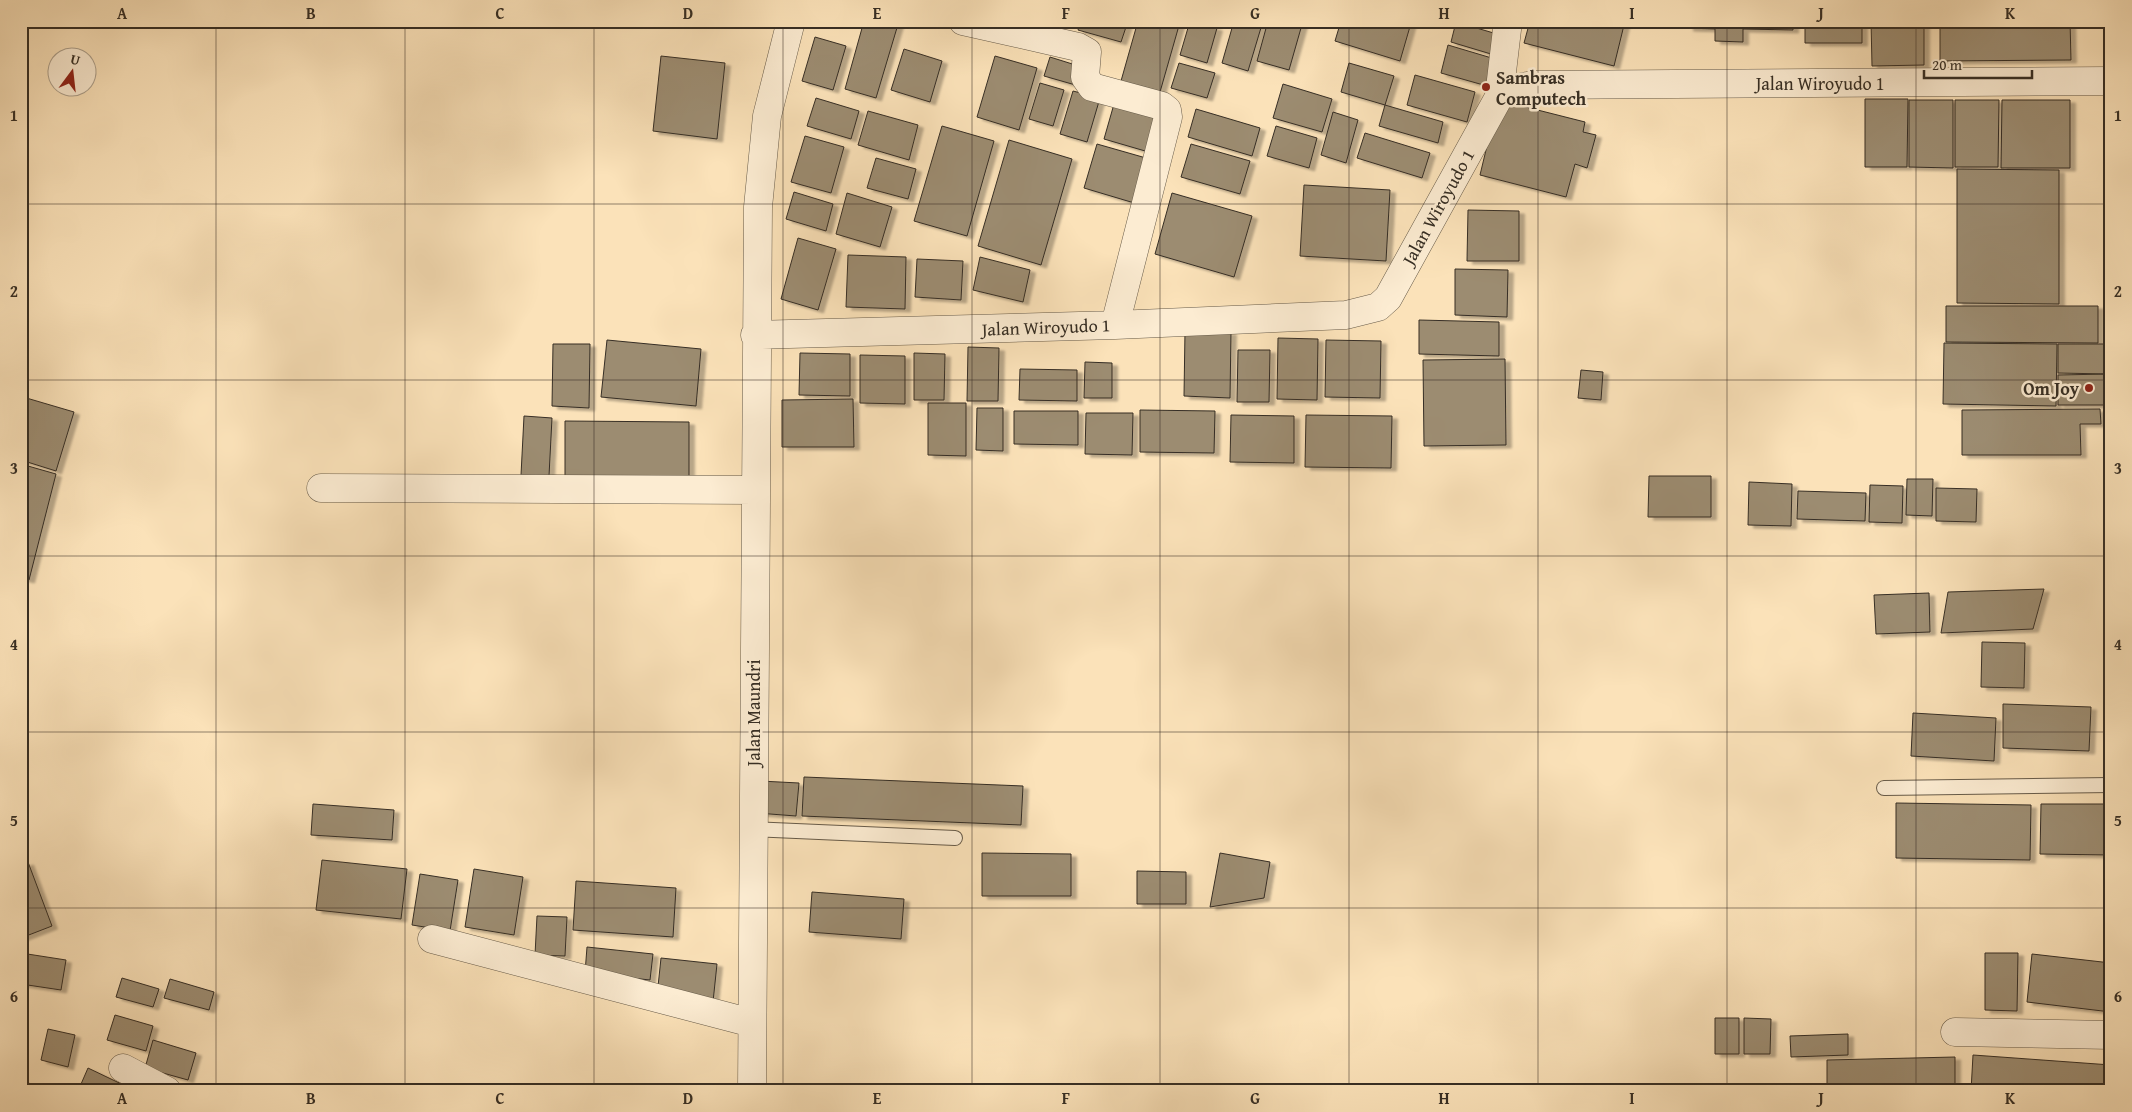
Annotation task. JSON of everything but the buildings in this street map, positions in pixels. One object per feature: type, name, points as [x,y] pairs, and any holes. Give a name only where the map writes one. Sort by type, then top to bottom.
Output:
[{"type":"street","name":"Jalan Maundri","points":[[752,1091],[755,335],[758,207],[767,116],[791,21]]},
{"type":"street","points":[[963,21],[1078,47],[1087,52],[1085,77],[1092,88],[1162,106],[1167,110],[1168,117],[1115,325]]},
{"type":"street","points":[[1499,97],[1508,21]]},
{"type":"street","name":"Jalan Wiroyudo 1","points":[[755,335],[1115,325],[1346,315],[1378,307],[1388,298],[1499,97],[1513,89],[1558,83],[2111,81]]},
{"type":"street","points":[[321,488],[755,490]]},
{"type":"street","points":[[432,939],[752,1023]]},
{"type":"street","points":[[1956,1032],[2111,1034]]},
{"type":"street","points":[[123,1068],[167,1091]]},
{"type":"lane","points":[[1884,788],[2111,785]]},
{"type":"lane","points":[[753,828],[954,838]]},
{"type":"place","name":"Sambras Computech","points":[[1486,87]]},
{"type":"place","name":"Om Joy","points":[[2089,388]]}]
